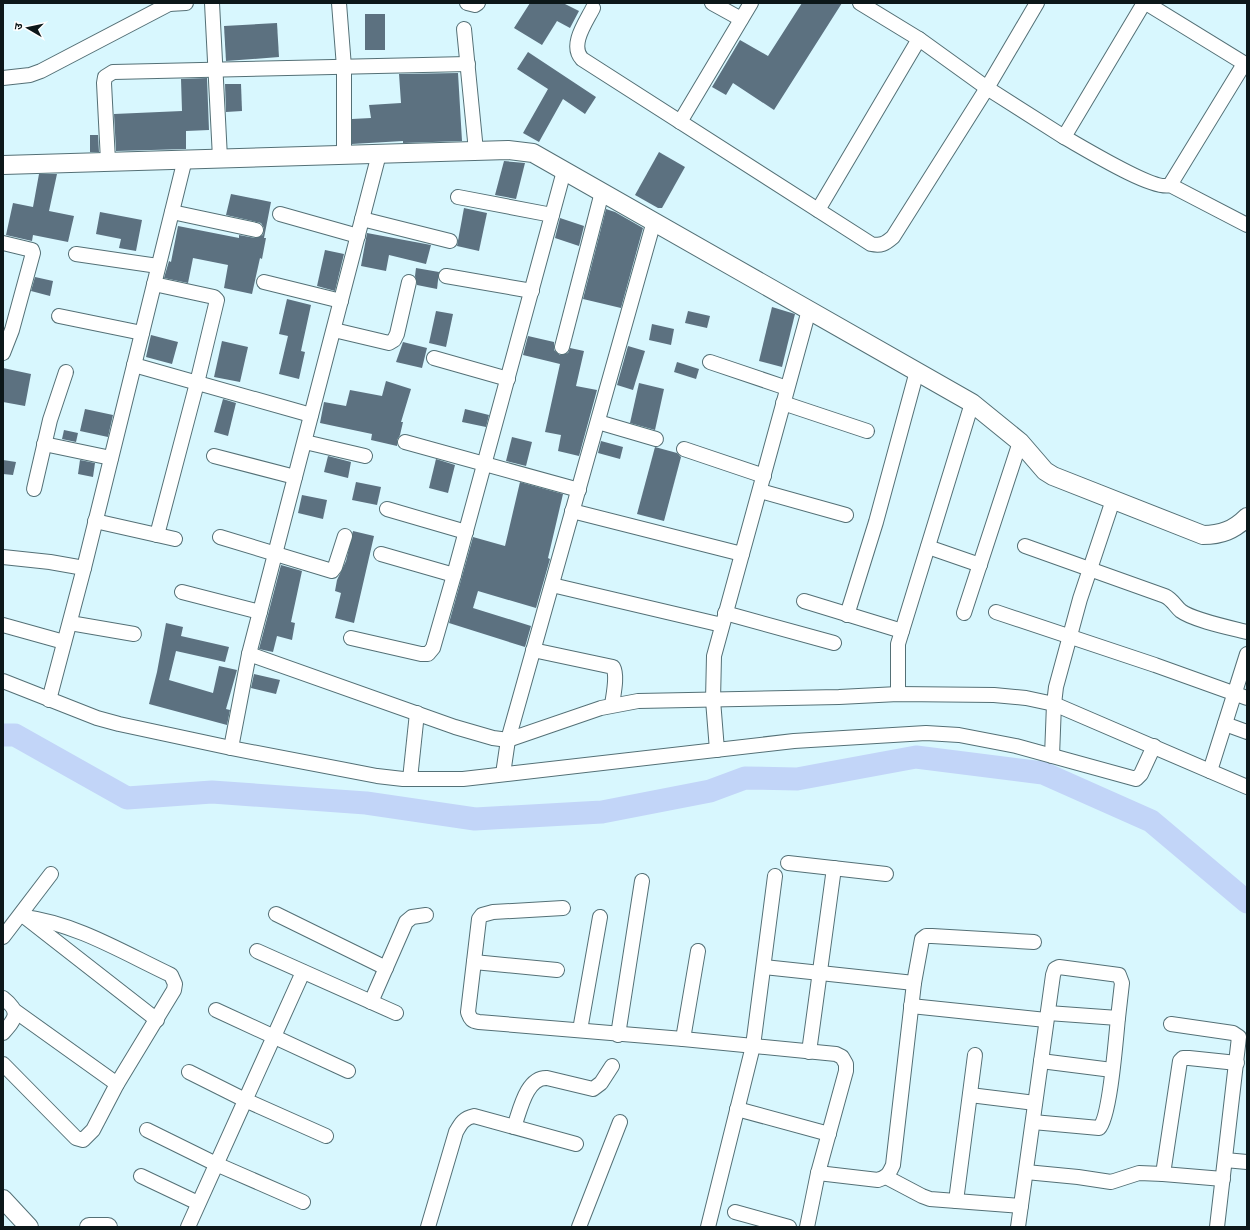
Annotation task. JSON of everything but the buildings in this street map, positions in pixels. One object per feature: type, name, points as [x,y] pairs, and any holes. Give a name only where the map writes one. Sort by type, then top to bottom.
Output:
[{"type":"street","points":[[3,78],[41,71],[170,4],[186,3]]},
{"type":"street","points":[[212,3],[220,158]]},
{"type":"street","points":[[339,3],[344,67],[344,155]]},
{"type":"street","points":[[467,3],[475,5],[478,3]]},
{"type":"street","points":[[712,3],[741,19]]},
{"type":"street","points":[[680,122],[751,3]]},
{"type":"street","points":[[860,3],[919,39],[987,88],[1064,137],[1148,182],[1163,186],[1170,185],[1247,226]]},
{"type":"street","points":[[591,5],[577,40],[576,48],[582,59],[871,244],[878,245],[886,243],[893,237],[987,88],[1037,3]]},
{"type":"street","points":[[1064,137],[1145,3],[1246,64],[1170,185]]},
{"type":"street","points":[[464,29],[476,151]]},
{"type":"street","points":[[818,210],[919,39]]},
{"type":"street","points":[[108,161],[104,83],[105,77],[109,73],[468,64]]},
{"type":"street","points":[[3,165],[476,151],[520,151],[533,153],[972,403],[1020,442],[1044,471],[1064,481],[1203,535],[1217,535],[1230,530],[1247,517]]},
{"type":"street","points":[[231,748],[249,654],[379,154]]},
{"type":"street","points":[[49,700],[84,568],[185,159]]},
{"type":"street","points":[[351,638],[428,654],[432,648],[466,532],[564,171]]},
{"type":"street","points":[[562,347],[602,192]]},
{"type":"street","points":[[458,197],[552,215]]},
{"type":"street","points":[[172,212],[256,230]]},
{"type":"street","points":[[280,214],[358,236]]},
{"type":"street","points":[[362,219],[450,241]]},
{"type":"street","points":[[503,774],[508,740],[654,221]]},
{"type":"street","points":[[3,243],[32,250],[33,253],[8,329],[3,353]]},
{"type":"street","points":[[76,254],[158,266]]},
{"type":"street","points":[[446,276],[532,291]]},
{"type":"street","points":[[264,282],[341,301]]},
{"type":"street","points":[[334,330],[390,344],[397,334],[409,282]]},
{"type":"street","points":[[154,284],[217,300],[157,535]]},
{"type":"street","points":[[717,750],[713,700],[714,656],[809,310]]},
{"type":"street","points":[[59,316],[142,333]]},
{"type":"street","points":[[434,358],[508,379]]},
{"type":"street","points":[[710,362],[788,388]]},
{"type":"street","points":[[134,365],[311,415]]},
{"type":"street","points":[[847,615],[876,522],[918,371]]},
{"type":"street","points":[[34,489],[44,444],[66,372]]},
{"type":"street","points":[[783,403],[867,431]]},
{"type":"street","points":[[898,694],[897,658],[902,631],[972,403]]},
{"type":"street","points":[[598,422],[656,439]]},
{"type":"street","points":[[305,442],[365,456]]},
{"type":"street","points":[[405,442],[579,490]]},
{"type":"street","points":[[964,613],[1020,442]]},
{"type":"street","points":[[44,444],[110,458]]},
{"type":"street","points":[[684,449],[764,476]]},
{"type":"street","points":[[214,456],[296,477]]},
{"type":"street","points":[[760,491],[846,515]]},
{"type":"street","points":[[1052,756],[1054,704],[1070,636],[1089,569],[1113,500]]},
{"type":"street","points":[[386,509],[466,532]]},
{"type":"street","points":[[572,511],[742,554]]},
{"type":"street","points":[[95,521],[175,539]]},
{"type":"street","points":[[220,537],[332,570],[335,567],[345,536]]},
{"type":"street","points":[[1025,546],[1165,596],[1175,602],[1181,611],[1247,632]]},
{"type":"street","points":[[928,547],[980,565]]},
{"type":"street","points":[[381,554],[454,575]]},
{"type":"street","points":[[3,557],[50,562],[84,568]]},
{"type":"street","points":[[552,584],[834,643]]},
{"type":"street","points":[[182,592],[260,612]]},
{"type":"street","points":[[804,601],[902,631]]},
{"type":"street","points":[[996,612],[1070,636],[1241,696]]},
{"type":"street","points":[[70,623],[134,634]]},
{"type":"street","points":[[3,625],[64,642]]},
{"type":"street","points":[[533,650],[613,667],[615,670],[612,705]]},
{"type":"street","points":[[249,654],[416,713],[493,738],[508,740],[612,705],[638,701],[898,694],[994,695],[1026,698],[1054,704],[1247,787]]},
{"type":"street","points":[[1210,771],[1225,724],[1241,696],[1247,654]]},
{"type":"street","points":[[3,681],[97,718],[231,748],[377,776],[410,779],[440,780],[503,774],[794,741],[926,733],[958,735],[991,741],[1136,779],[1141,774],[1154,746]]},
{"type":"street","points":[[410,779],[416,713]]},
{"type":"street","points":[[1225,724],[1247,732]]},
{"type":"street","points":[[788,862],[886,874]]},
{"type":"street","points":[[809,1052],[818,972],[834,868]]},
{"type":"street","points":[[3,937],[23,916],[52,874]]},
{"type":"street","points":[[708,1227],[753,1046],[776,876]]},
{"type":"street","points":[[618,1035],[642,881]]},
{"type":"street","points":[[563,908],[494,912],[482,915],[479,919],[468,1012],[473,1022],[580,1030],[618,1035],[683,1039],[836,1054],[842,1057],[846,1064],[846,1071],[818,1173],[807,1227]]},
{"type":"street","points":[[276,914],[386,968]]},
{"type":"street","points":[[371,1002],[406,922],[412,917],[426,915]]},
{"type":"street","points":[[23,916],[157,1020]]},
{"type":"street","points":[[3,1064],[76,1138],[83,1140],[93,1130],[117,1084],[157,1020],[176,984],[171,975],[63,925],[47,920],[23,916]]},
{"type":"street","points":[[580,1030],[600,917]]},
{"type":"street","points":[[818,1173],[878,1180],[886,1177],[893,1165],[914,983],[920,944],[926,936],[1034,942]]},
{"type":"street","points":[[683,1039],[698,951]]},
{"type":"street","points":[[256,952],[396,1013]]},
{"type":"street","points":[[474,962],[557,970]]},
{"type":"street","points":[[764,967],[914,983]]},
{"type":"street","points":[[1018,1227],[1053,972],[1059,967],[1119,975],[1122,983],[1112,1070],[1104,1119],[1099,1128],[1033,1122]]},
{"type":"street","points":[[188,1227],[303,972]]},
{"type":"street","points":[[3,998],[12,1005],[15,1011],[15,1018],[3,1033]]},
{"type":"street","points":[[911,1006],[1047,1016],[1118,1018]]},
{"type":"street","points":[[216,1010],[348,1071]]},
{"type":"street","points":[[15,1011],[117,1084]]},
{"type":"street","points":[[1171,1024],[1237,1034],[1240,1041],[1217,1227]]},
{"type":"street","points":[[956,1201],[975,1055]]},
{"type":"street","points":[[1163,1174],[1180,1061],[1183,1058],[1189,1058],[1237,1063]]},
{"type":"street","points":[[1041,1061],[1112,1070]]},
{"type":"street","points":[[514,1127],[529,1090],[535,1081],[541,1078],[547,1078],[592,1089],[601,1083],[612,1066]]},
{"type":"street","points":[[189,1072],[245,1100],[326,1136]]},
{"type":"street","points":[[970,1095],[1035,1102]]},
{"type":"street","points":[[737,1109],[829,1134]]},
{"type":"street","points":[[428,1227],[456,1132],[461,1122],[466,1118],[474,1116],[576,1144]]},
{"type":"street","points":[[579,1227],[620,1122]]},
{"type":"street","points":[[147,1130],[216,1164],[303,1202]]},
{"type":"street","points":[[1225,1160],[1247,1162]]},
{"type":"street","points":[[1026,1172],[1111,1182],[1139,1173],[1223,1179]]},
{"type":"street","points":[[141,1176],[198,1203]]},
{"type":"street","points":[[886,1177],[922,1196],[956,1201],[1021,1206]]},
{"type":"street","points":[[3,1199],[29,1227]]},
{"type":"street","points":[[735,1212],[789,1227]]},
{"type":"street","points":[[89,1227],[108,1227]]},
{"type":"waterway","points":[[3,735],[15,735],[127,798],[212,792],[366,803],[475,819],[602,812],[710,791],[745,778],[797,779],[916,757],[1043,773],[1151,821],[1247,902]]}]
